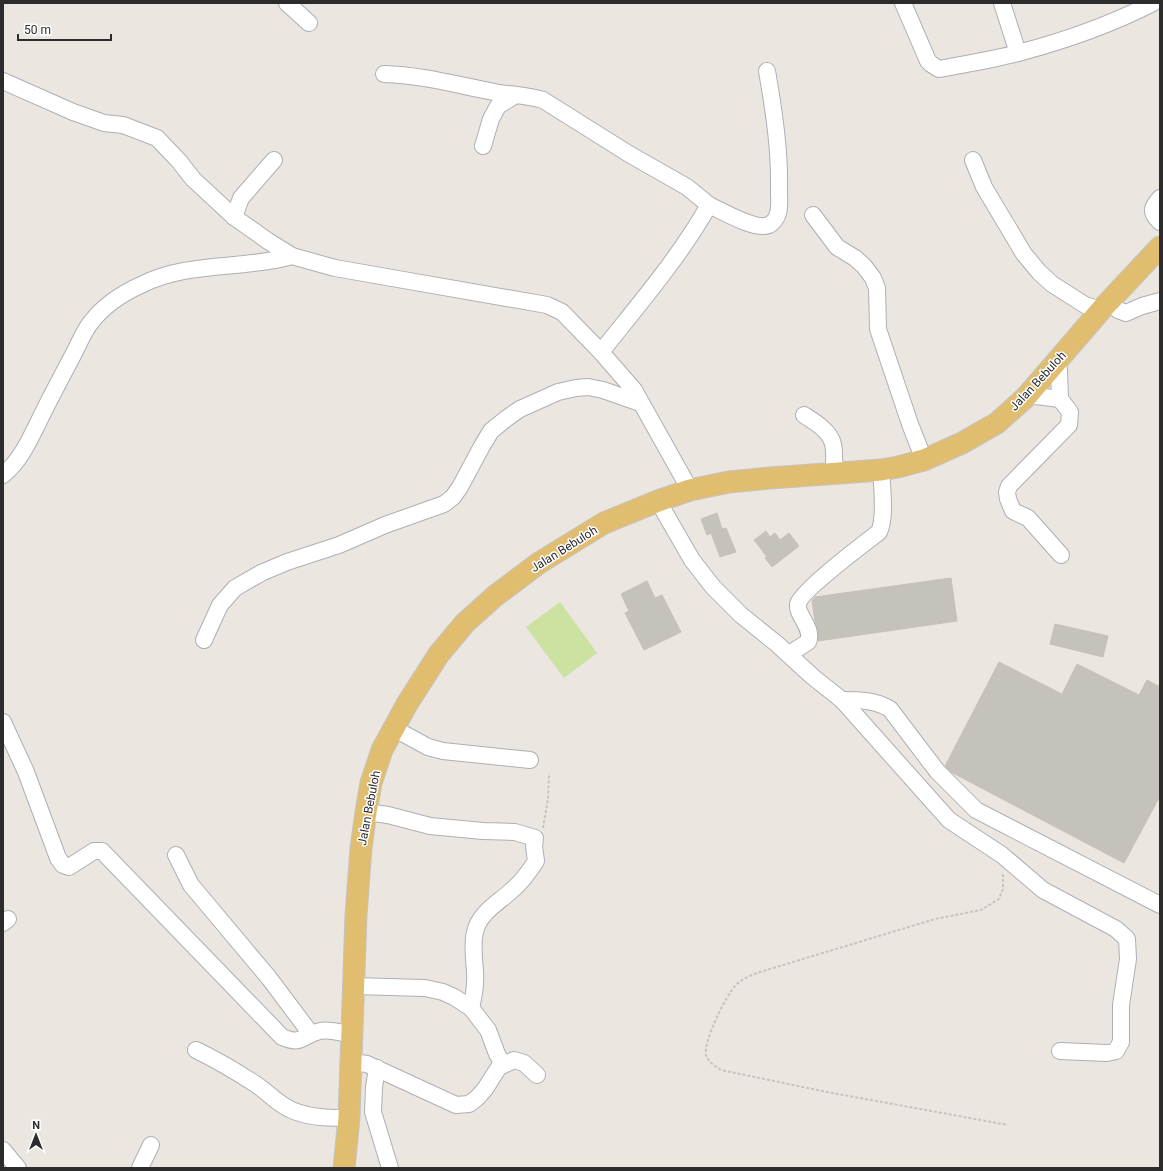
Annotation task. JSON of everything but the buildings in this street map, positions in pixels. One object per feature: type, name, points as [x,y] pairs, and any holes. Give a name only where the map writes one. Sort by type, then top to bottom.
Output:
[{"type":"main road","name":"Jalan Bebuloh","points":[[344,1168],[349,1118],[356,915],[361,848],[371,783],[382,750],[393,728],[439,654],[465,623],[495,596],[539,563],[604,523],[658,501],[690,490],[729,482],[881,470],[898,467],[924,460],[962,443],[997,423],[1026,397],[1160,247]]},
{"type":"street","points":[[287,3],[309,23]]},
{"type":"street","points":[[903,3],[928,61],[939,69],[1018,53],[1104,26],[1153,3]]},
{"type":"street","points":[[1002,3],[1018,53]]},
{"type":"street","points":[[384,74],[402,74],[428,78],[514,96],[531,97],[543,100],[629,154],[687,187],[709,205],[746,223],[760,226],[770,224],[778,213],[780,166],[767,71]]},
{"type":"street","points":[[3,81],[73,112],[104,123],[123,125],[157,138],[179,161],[193,179],[234,217],[292,256],[335,268],[547,305],[562,312],[601,352],[634,390],[690,490]]},
{"type":"street","points":[[483,146],[491,119],[498,106],[514,96]]},
{"type":"street","points":[[234,217],[241,198],[274,160]]},
{"type":"street","points":[[974,160],[984,187],[1024,254],[1039,272],[1052,284],[1085,305],[1106,306],[1126,313],[1142,306],[1160,301]]},
{"type":"street","points":[[1160,198],[1155,203],[1153,210],[1154,216],[1160,222]]},
{"type":"street","points":[[601,352],[665,272],[697,227],[709,205]]},
{"type":"street","points":[[813,215],[837,247],[855,258],[873,278],[877,288],[878,329],[910,424],[924,460]]},
{"type":"street","points":[[3,475],[13,467],[23,453],[92,320],[120,297],[141,285],[162,276],[201,268],[277,260],[292,256]]},
{"type":"street","points":[[1056,362],[1059,370],[1060,399],[1070,412],[1069,425],[1009,486],[1007,492],[1013,511],[1028,518],[1061,555]]},
{"type":"street","points":[[204,640],[220,605],[235,588],[261,573],[287,562],[339,545],[385,525],[444,504],[453,497],[460,487],[482,446],[492,431],[520,409],[558,392],[588,387],[603,390],[640,403]]},
{"type":"street","points":[[1026,397],[1036,396],[1060,399]]},
{"type":"street","points":[[804,415],[817,423],[829,435],[833,444],[834,473]]},
{"type":"street","points":[[789,654],[808,642],[810,639],[807,628],[799,611],[798,604],[800,600],[839,564],[880,532],[882,527],[883,502],[881,470]]},
{"type":"street","points":[[658,501],[692,560],[713,587],[741,615],[842,700],[949,820],[1002,855],[1043,890],[1116,929],[1127,939],[1128,959],[1122,993],[1121,1042],[1119,1047],[1116,1051],[1107,1053],[1060,1051]]},
{"type":"street","points":[[842,700],[874,702],[890,709],[937,771],[976,810],[1160,905]]},
{"type":"street","points":[[3,722],[26,772],[61,863],[66,867],[69,867],[94,851],[102,851],[282,1037],[293,1041],[299,1040],[311,1034],[325,1031],[352,1035]]},
{"type":"street","points":[[393,728],[428,747],[443,751],[530,760]]},
{"type":"street","points":[[366,812],[388,815],[430,826],[483,831],[515,832],[535,838],[534,846],[536,861],[524,878],[489,909],[476,926],[474,932],[474,996],[471,1008]]},
{"type":"street","points":[[176,855],[191,885],[269,978],[311,1034]]},
{"type":"street","points":[[354,986],[425,988],[443,992],[471,1008],[488,1030],[497,1054],[503,1064]]},
{"type":"street","points":[[196,1050],[222,1062],[280,1104],[291,1110],[317,1117],[349,1118]]},
{"type":"street","points":[[351,1062],[367,1064],[451,1103],[463,1105],[469,1104],[477,1098],[485,1089],[499,1067],[503,1064],[514,1060],[524,1063],[537,1075]]},
{"type":"street","points":[[377,1068],[374,1087],[373,1112],[390,1168]]},
{"type":"street","points":[[140,1168],[151,1145]]},
{"type":"street","points":[[3,1150],[18,1168]]},
{"type":"path","points":[[535,838],[539,835],[543,827],[548,799],[549,773]]},
{"type":"path","points":[[1002,855],[1003,889],[998,899],[981,910],[935,919],[760,972],[744,979],[729,993],[708,1038],[706,1053],[711,1063],[721,1070],[1008,1126]]},
{"type":"green space","points":[[560,602],[597,653],[564,678],[526,627]]}]
